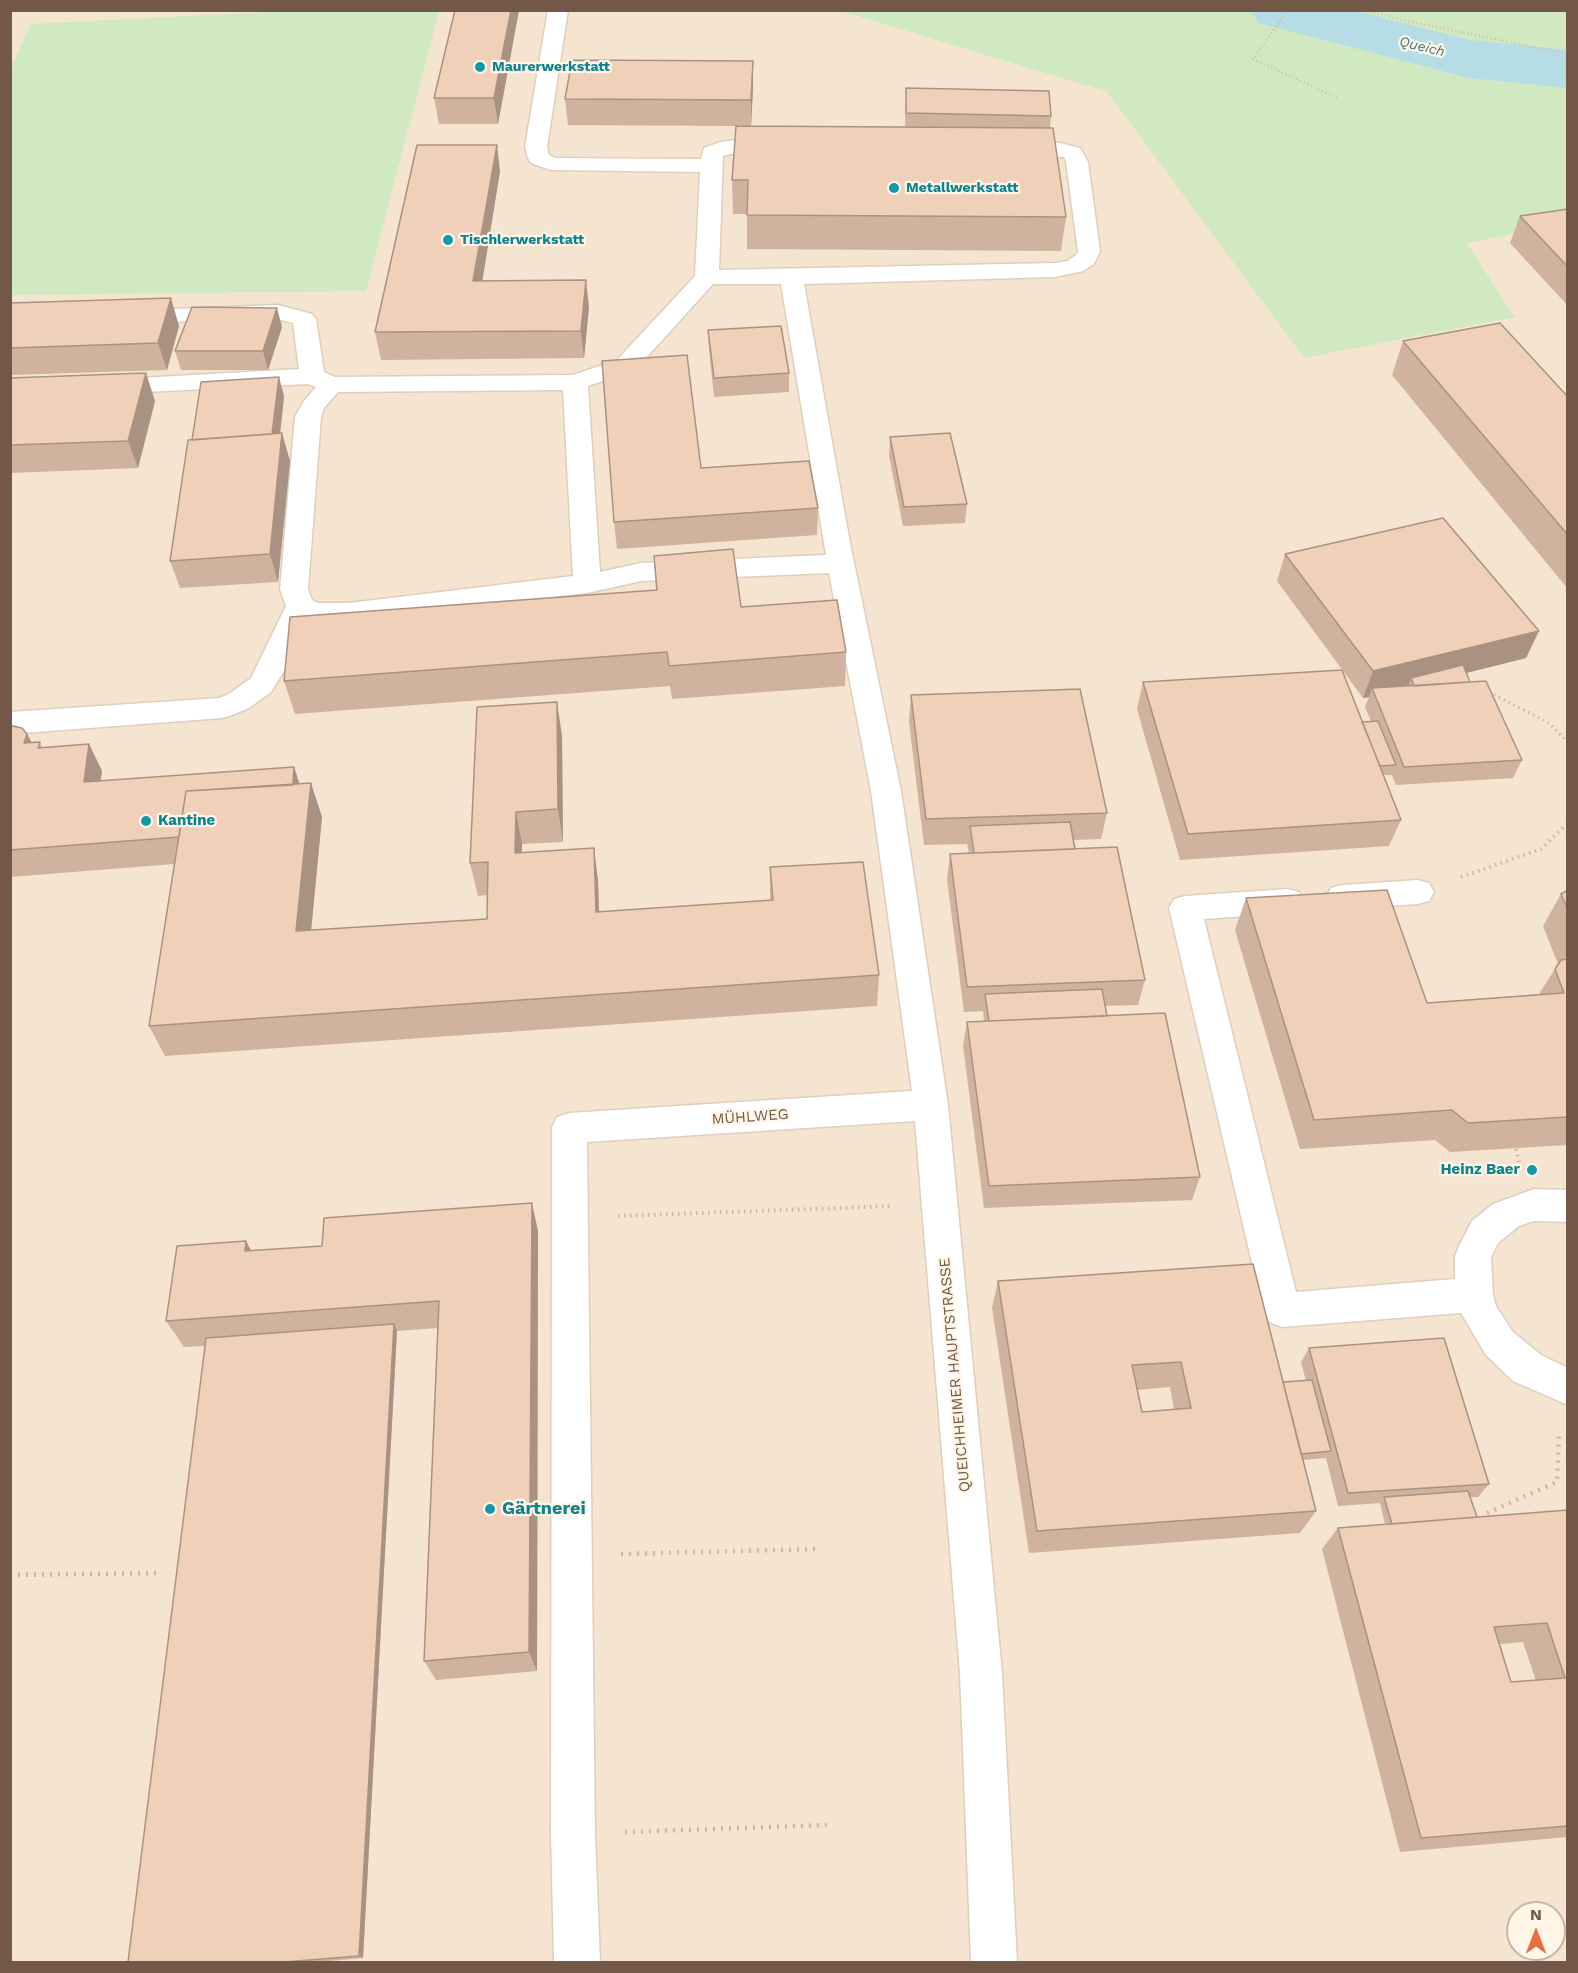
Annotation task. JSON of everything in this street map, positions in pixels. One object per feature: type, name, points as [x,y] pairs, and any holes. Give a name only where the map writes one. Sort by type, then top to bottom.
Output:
[{"type":"lane","points":[[558,10],[536,147],[539,158],[551,164],[711,166]]},
{"type":"lane","points":[[80,388],[322,381],[575,382],[626,365],[707,277],[712,153],[720,148],[743,145],[802,146]]},
{"type":"lane","points":[[707,277],[1055,270],[1075,266],[1086,259],[1089,251],[1077,162],[1072,153],[1060,149],[989,148]]},
{"type":"lane","name":"QUEICHHEIMER HAUPTSTRASSE","points":[[791,277],[841,563],[886,791],[931,1105],[981,1673],[994,1962]]},
{"type":"lane","points":[[10,723],[222,708],[231,705],[261,685],[270,671],[300,606],[294,589],[308,417],[322,381],[304,319],[278,312],[104,317]]},
{"type":"lane","points":[[575,382],[587,584]]},
{"type":"lane","points":[[300,606],[315,612],[349,612],[587,584],[641,572],[841,563]]},
{"type":"lane","points":[[1418,892],[1185,908],[1282,1311],[1474,1295]]},
{"type":"lane","name":"MÜHLWEG","points":[[570,1217],[569,1128],[931,1105]]},
{"type":"lane","points":[[1564,1386],[1527,1368],[1499,1343],[1480,1314],[1474,1295],[1473,1256],[1485,1232],[1506,1215],[1534,1205],[1568,1206]]},
{"type":"lane","points":[[570,1217],[573,1833],[577,1962]]},
{"type":"path","points":[[1288,10],[1253,58],[1337,98]]},
{"type":"path","points":[[1366,10],[1402,20],[1568,54]]},
{"type":"path","points":[[1486,690],[1549,723],[1568,742]]},
{"type":"path","points":[[1418,892],[1541,849],[1568,823]]},
{"type":"path","points":[[1516,1149],[1520,1168]]},
{"type":"path","points":[[570,1217],[939,1204]]},
{"type":"path","points":[[1487,1513],[1557,1482],[1564,1386]]},
{"type":"path","points":[[572,1555],[817,1549]]},
{"type":"path","points":[[10,1575],[159,1573]]},
{"type":"path","points":[[573,1833],[827,1825]]},
{"type":"shaded area","points":[[11,11],[839,11],[1107,92],[1304,358],[1515,316],[1467,243],[1567,224],[1567,1962],[11,1962]]},
{"type":"green space","points":[[289,11],[439,11],[366,291],[11,295],[11,69],[31,24]]},
{"type":"green space","points":[[840,11],[1567,11],[1567,224],[1467,243],[1515,317],[1304,358],[1107,92]]},
{"type":"building","name":"Maurerwerkstatt","points":[[455,10],[511,10],[494,98],[434,98]]},
{"type":"building","points":[[572,60],[753,61],[751,100],[565,99]]},
{"type":"building","points":[[906,88],[1049,91],[1051,116],[906,113]]},
{"type":"building","points":[[736,126],[1053,128],[1066,217],[747,215],[748,180],[732,180]]},
{"type":"building","name":"Tischlerwerkstatt","points":[[417,145],[497,145],[473,281],[586,280],[581,331],[375,332]]},
{"type":"building","points":[[1568,209],[1568,267],[1520,216]]},
{"type":"building","points":[[171,298],[158,343],[10,348],[10,303]]},
{"type":"building","points":[[192,307],[277,308],[263,351],[175,351]]},
{"type":"building","points":[[1500,323],[1568,397],[1568,535],[1403,341]]},
{"type":"building","points":[[781,326],[789,373],[714,378],[708,330]]},
{"type":"building","points":[[687,355],[701,468],[809,461],[818,508],[614,522],[602,361]]},
{"type":"building","points":[[146,373],[128,441],[10,445],[10,378]]},
{"type":"building","points":[[279,377],[272,434],[192,440],[201,382]]},
{"type":"building","points":[[282,433],[270,554],[170,561],[188,440]]},
{"type":"building","points":[[950,433],[967,504],[904,507],[890,437]]},
{"type":"building","points":[[1443,518],[1539,631],[1373,671],[1285,554]]},
{"type":"building","points":[[733,549],[741,607],[837,600],[846,652],[669,666],[667,652],[284,681],[290,617],[657,590],[654,556]]},
{"type":"building","points":[[1463,665],[1470,682],[1414,686],[1411,678]]},
{"type":"building","points":[[1342,670],[1401,820],[1188,834],[1143,682]]},
{"type":"building","points":[[1486,681],[1522,760],[1404,767],[1372,688]]},
{"type":"building","points":[[1080,689],[1107,813],[926,819],[911,695]]},
{"type":"building","points":[[557,702],[558,809],[516,812],[515,853],[594,848],[596,912],[773,900],[770,867],[863,862],[879,975],[149,1026],[186,791],[311,783],[296,931],[487,919],[488,862],[470,863],[477,707]]},
{"type":"building","points":[[1378,721],[1396,765],[1380,766],[1362,722]]},
{"type":"building","points":[[10,727],[22,728],[27,734],[24,743],[40,742],[38,748],[89,744],[84,782],[294,767],[293,785],[186,791],[179,837],[10,850]]},
{"type":"building","points":[[1070,822],[1075,849],[974,853],[970,826]]},
{"type":"building","points":[[1117,847],[1145,980],[967,987],[950,854]]},
{"type":"building","points":[[1387,890],[1427,1003],[1564,993],[1555,969],[1561,960],[1568,959],[1568,1117],[1468,1123],[1452,1110],[1314,1120],[1246,898]]},
{"type":"building","points":[[1568,890],[1568,910],[1561,894]]},
{"type":"building","points":[[1102,989],[1107,1016],[989,1021],[985,994]]},
{"type":"building","points":[[1165,1013],[1200,1177],[989,1186],[967,1022]]},
{"type":"building","name":"Gärtnerei","points":[[532,1203],[529,1652],[424,1661],[439,1301],[166,1321],[177,1246],[246,1241],[245,1251],[322,1246],[324,1218]]},
{"type":"building","points":[[1253,1264],[1316,1511],[1037,1531],[998,1281]],"holes":[[[1181,1362],[1191,1408],[1142,1412],[1132,1365]]]},
{"type":"building","points":[[394,1324],[359,1956],[284,1962],[128,1962],[206,1338]]},
{"type":"building","points":[[1444,1338],[1489,1484],[1348,1493],[1309,1348]]},
{"type":"building","points":[[1312,1380],[1331,1451],[1301,1454],[1283,1382]]},
{"type":"building","points":[[1468,1491],[1477,1517],[1392,1524],[1384,1497]]},
{"type":"building","points":[[1568,1510],[1568,1826],[1421,1838],[1338,1528]],"holes":[[[1547,1623],[1565,1678],[1511,1682],[1494,1627]]]},
{"type":"waterway","name":"Queich","points":[[1280,10],[1469,59],[1568,69]]},
{"type":"place","name":"Maurerwerkstatt","points":[[480,67]]},
{"type":"place","name":"Metallwerkstatt","points":[[894,188]]},
{"type":"place","name":"Tischlerwerkstatt","points":[[448,240]]},
{"type":"place","name":"Kantine","points":[[146,821]]},
{"type":"place","name":"Heinz Baer","points":[[1532,1170]]},
{"type":"place","name":"Gärtnerei","points":[[490,1509]]}]
